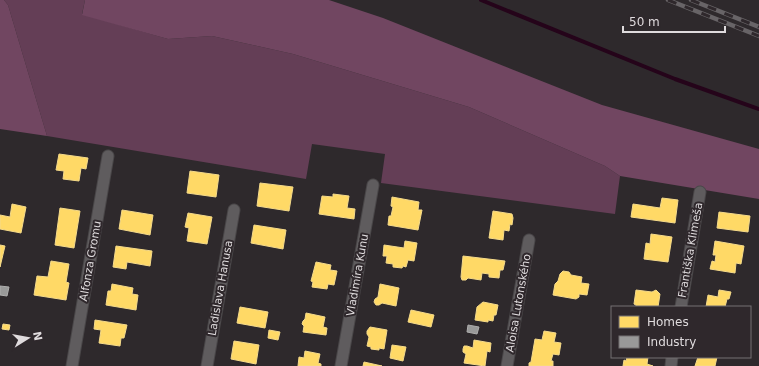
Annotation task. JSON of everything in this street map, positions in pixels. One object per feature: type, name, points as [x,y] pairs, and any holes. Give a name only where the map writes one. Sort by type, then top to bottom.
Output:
[{"type":"street","name":"Alfonza Gromu","points":[[72,366],[108,156]]},
{"type":"street","name":"Vladimíra Kunu","points":[[341,366],[373,185]]},
{"type":"street","name":"Františka Klimeša","points":[[681,306],[700,192]]},
{"type":"street","name":"Ladislava Hanusa","points":[[207,366],[234,210]]},
{"type":"street","name":"Aloisa Lutonského","points":[[507,366],[529,240]]},
{"type":"shaded area","points":[[0,0],[4,0],[8,5],[47,136],[0,129]]},
{"type":"shaded area","points":[[4,0],[85,0],[82,14],[168,39],[212,36],[293,54],[469,107],[605,166],[620,176],[615,214],[381,183],[385,154],[312,144],[306,179],[47,136],[8,5]]},
{"type":"shaded area","points":[[85,0],[329,0],[383,18],[602,105],[759,149],[759,199],[620,176],[605,166],[469,107],[293,54],[212,36],[168,39],[82,15]]},
{"type":"building: Homes","points":[[59,154],[88,158],[86,169],[81,168],[79,181],[63,179],[64,171],[56,170]]},
{"type":"building: Homes","points":[[190,171],[219,175],[216,197],[187,193]]},
{"type":"building: Homes","points":[[260,183],[293,187],[289,211],[257,206]]},
{"type":"building: Homes","points":[[333,194],[349,196],[347,208],[355,209],[354,219],[319,214],[322,196],[333,197]]},
{"type":"building: Homes","points":[[392,197],[419,202],[418,210],[422,210],[418,230],[388,225],[389,216],[391,216],[393,207],[391,206]]},
{"type":"building: Homes","points":[[662,198],[678,200],[675,223],[631,217],[633,204],[660,208]]},
{"type":"building: Homes","points":[[12,204],[26,207],[21,233],[0,229],[0,215],[10,217]]},
{"type":"building: Homes","points":[[60,208],[80,211],[74,248],[55,245]]},
{"type":"building: Homes","points":[[122,210],[153,215],[150,235],[119,229]]},
{"type":"building: Homes","points":[[493,211],[512,214],[512,225],[510,224],[509,231],[504,230],[503,240],[489,238]]},
{"type":"building: Homes","points":[[719,212],[750,216],[748,232],[717,228]]},
{"type":"building: Homes","points":[[188,213],[212,217],[207,244],[187,241],[189,228],[185,227]]},
{"type":"building: Homes","points":[[254,225],[286,230],[283,249],[251,243]]},
{"type":"building: Homes","points":[[651,234],[672,237],[668,262],[644,259],[646,243],[650,244]]},
{"type":"building: Homes","points":[[405,241],[417,243],[414,261],[408,260],[406,267],[403,266],[402,268],[393,267],[393,264],[386,263],[387,256],[383,256],[384,245],[404,248]]},
{"type":"building: Homes","points":[[715,241],[744,246],[741,264],[736,263],[735,273],[710,269],[712,261],[715,262],[716,255],[713,255]]},
{"type":"building: Homes","points":[[0,245],[5,246],[0,267]]},
{"type":"building: Homes","points":[[116,246],[152,251],[150,266],[127,262],[126,269],[113,267]]},
{"type":"building: Homes","points":[[463,256],[505,261],[503,270],[500,270],[499,278],[489,277],[489,274],[482,273],[481,280],[468,278],[466,280],[462,280]]},
{"type":"building: Homes","points":[[51,261],[69,264],[66,282],[69,283],[66,300],[34,295],[37,276],[48,277]]},
{"type":"building: Homes","points":[[316,262],[331,265],[330,270],[337,271],[334,285],[328,284],[327,289],[312,287],[313,282],[311,281]]},
{"type":"building: Homes","points":[[563,271],[569,272],[571,275],[582,277],[581,283],[589,284],[587,295],[579,294],[579,297],[576,299],[553,295],[555,284]]},
{"type":"building: Homes","points":[[112,284],[133,288],[132,294],[138,295],[136,310],[106,305],[108,291],[111,291]]},
{"type":"building: Homes","points":[[380,284],[399,288],[396,306],[382,303],[376,305],[374,302],[378,297]]},
{"type":"building: Homes","points":[[636,290],[652,292],[656,290],[660,294],[658,306],[636,306],[634,304]]},
{"type":"building: Homes","points":[[719,290],[731,292],[725,306],[706,306],[708,295],[718,297]]},
{"type":"building: Homes","points":[[483,302],[498,305],[493,321],[488,320],[488,322],[475,320],[477,307]]},
{"type":"building: Homes","points":[[240,307],[268,312],[265,328],[237,323]]},
{"type":"building: Homes","points":[[411,310],[434,315],[431,327],[408,322]]},
{"type":"building: Homes","points":[[306,313],[325,317],[323,327],[327,328],[326,335],[303,332],[304,326],[302,324]]},
{"type":"building: Homes","points":[[95,320],[127,325],[124,338],[121,338],[120,346],[99,343],[101,330],[94,329]]},
{"type":"building: Homes","points":[[3,324],[10,325],[9,330],[2,329]]},
{"type":"building: Homes","points":[[370,327],[387,330],[384,349],[371,349],[371,347],[367,346],[369,337],[367,331]]},
{"type":"building: Homes","points":[[269,330],[280,332],[278,340],[268,338]]},
{"type":"building: Homes","points":[[544,331],[556,333],[554,342],[561,343],[559,355],[553,354],[551,361],[553,361],[553,366],[529,366],[535,339],[542,340]]},
{"type":"building: Homes","points":[[474,340],[491,343],[490,352],[487,351],[485,366],[464,363],[466,354],[463,352],[464,346],[473,348]]},
{"type":"building: Homes","points":[[234,341],[259,345],[256,364],[231,359]]},
{"type":"building: Homes","points":[[392,345],[406,347],[403,361],[390,358]]},
{"type":"building: Homes","points":[[305,351],[320,354],[318,363],[321,364],[321,366],[298,366],[299,357],[304,358]]},
{"type":"building: Homes","points":[[627,358],[648,358],[647,364],[653,366],[623,366],[624,360],[626,361]]},
{"type":"building: Homes","points":[[698,358],[717,358],[715,366],[695,366]]},
{"type":"building: Homes","points":[[364,362],[382,366],[363,366]]},
{"type":"building: Industry","points":[[0,286],[9,287],[7,296],[0,295]]},
{"type":"building: Industry","points":[[468,325],[479,327],[477,334],[467,332]]},
{"type":"waterway","points":[[481,0],[675,79],[759,109]]},
{"type":"railway","points":[[668,0],[759,36]]},
{"type":"railway","points":[[691,0],[759,27]]}]
